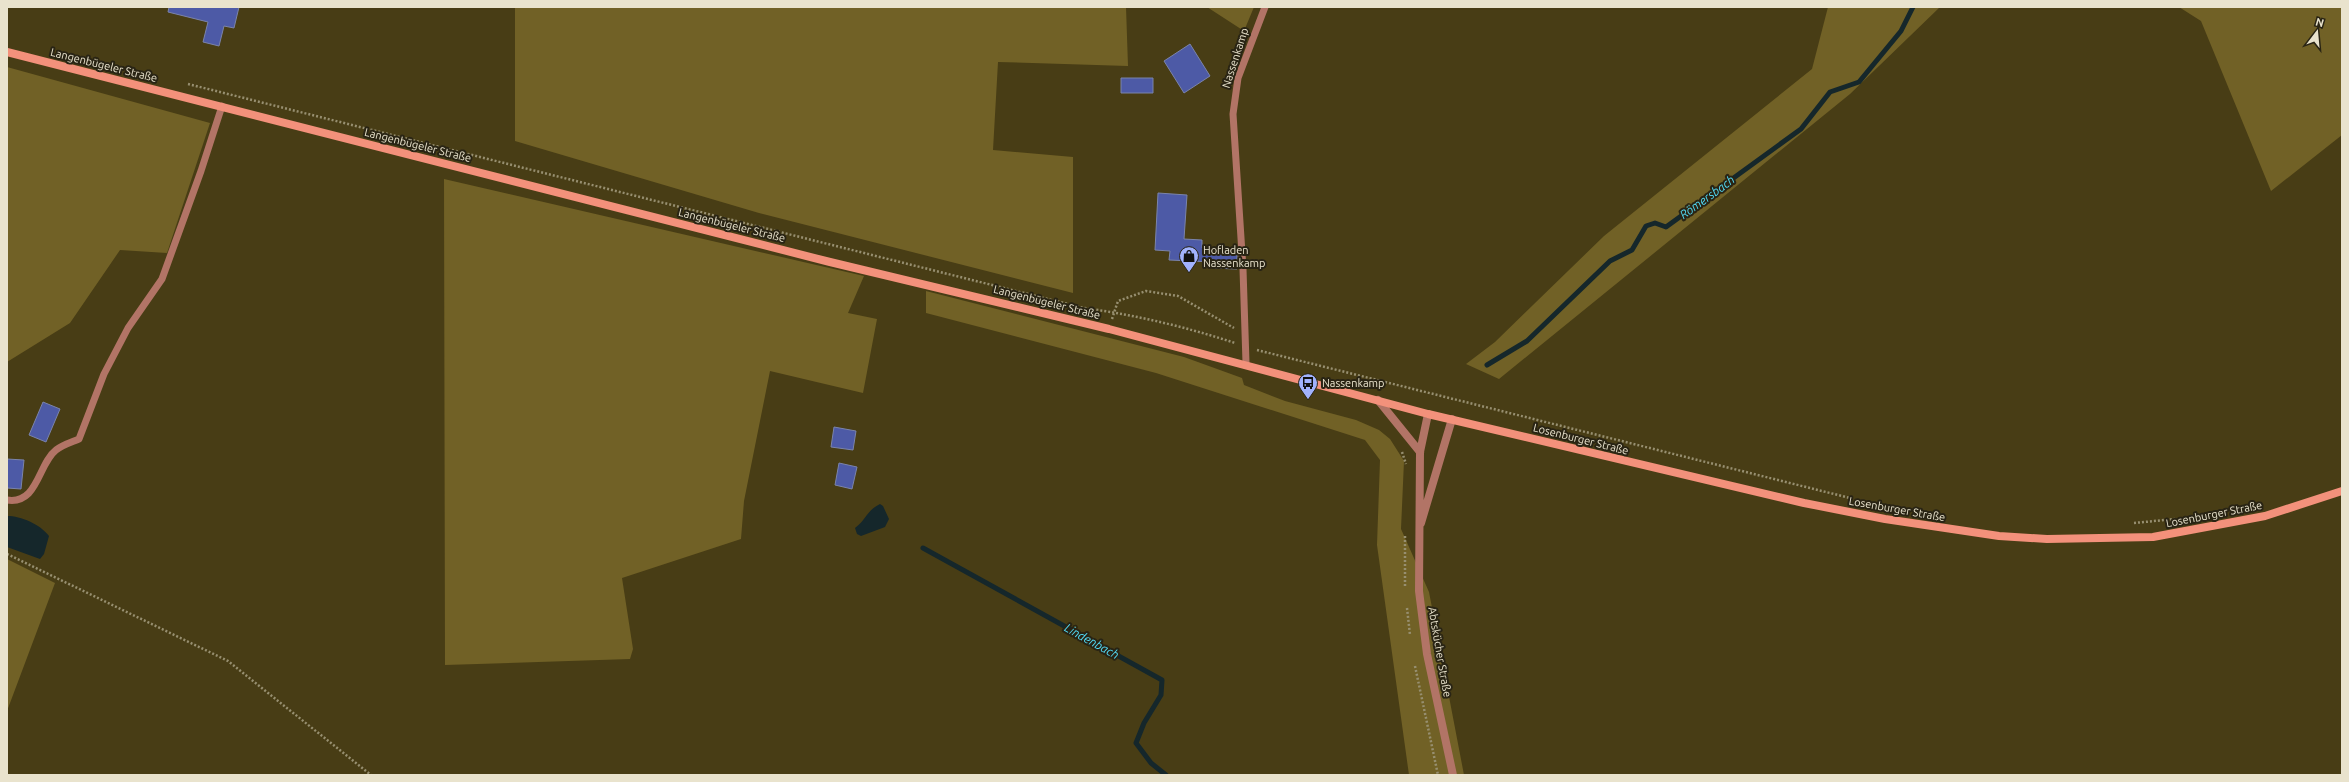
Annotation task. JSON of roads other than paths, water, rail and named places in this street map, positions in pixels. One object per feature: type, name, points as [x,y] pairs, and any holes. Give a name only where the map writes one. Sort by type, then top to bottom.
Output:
[{"type":"main road","name":"Langenbügeler Straße","points":[[7,52],[822,260],[1110,329],[1246,364],[1428,414],[1452,419]]},
{"type":"main road","name":"Losenburger Straße","points":[[1452,419],[1804,503],[1885,519],[1999,536],[2047,539],[2152,537],[2265,516],[2342,492]]},
{"type":"street","points":[[1378,400],[1420,452]]},
{"type":"street","name":"Abtskücher Straße","points":[[1428,414],[1420,452],[1418,591],[1427,654],[1453,775]]},
{"type":"street","name":"Abtskücher Straße","points":[[1418,531],[1452,419]]},
{"type":"lane","name":"Nassenkamp","points":[[1246,364],[1242,261],[1233,137],[1234,96],[1248,47],[1265,7]]},
{"type":"lane","points":[[7,500],[15,501],[26,497],[56,450],[79,439],[104,374],[128,328],[162,279],[202,171],[222,106]]},
{"type":"waterway","name":"Römersbach","points":[[1487,365],[1527,341],[1610,261],[1632,250],[1646,226],[1655,223],[1666,227],[1801,129],[1830,92],[1859,82],[1901,31],[1913,7]]},
{"type":"waterway","name":"Lindenbach","points":[[923,548],[1162,680],[1161,695],[1144,723],[1136,743],[1151,763],[1166,775]]},
{"type":"place","name":"Hofladen Nassenkamp","points":[[1189,273]]},
{"type":"place","name":"Nassenkamp","points":[[1308,400]]}]
